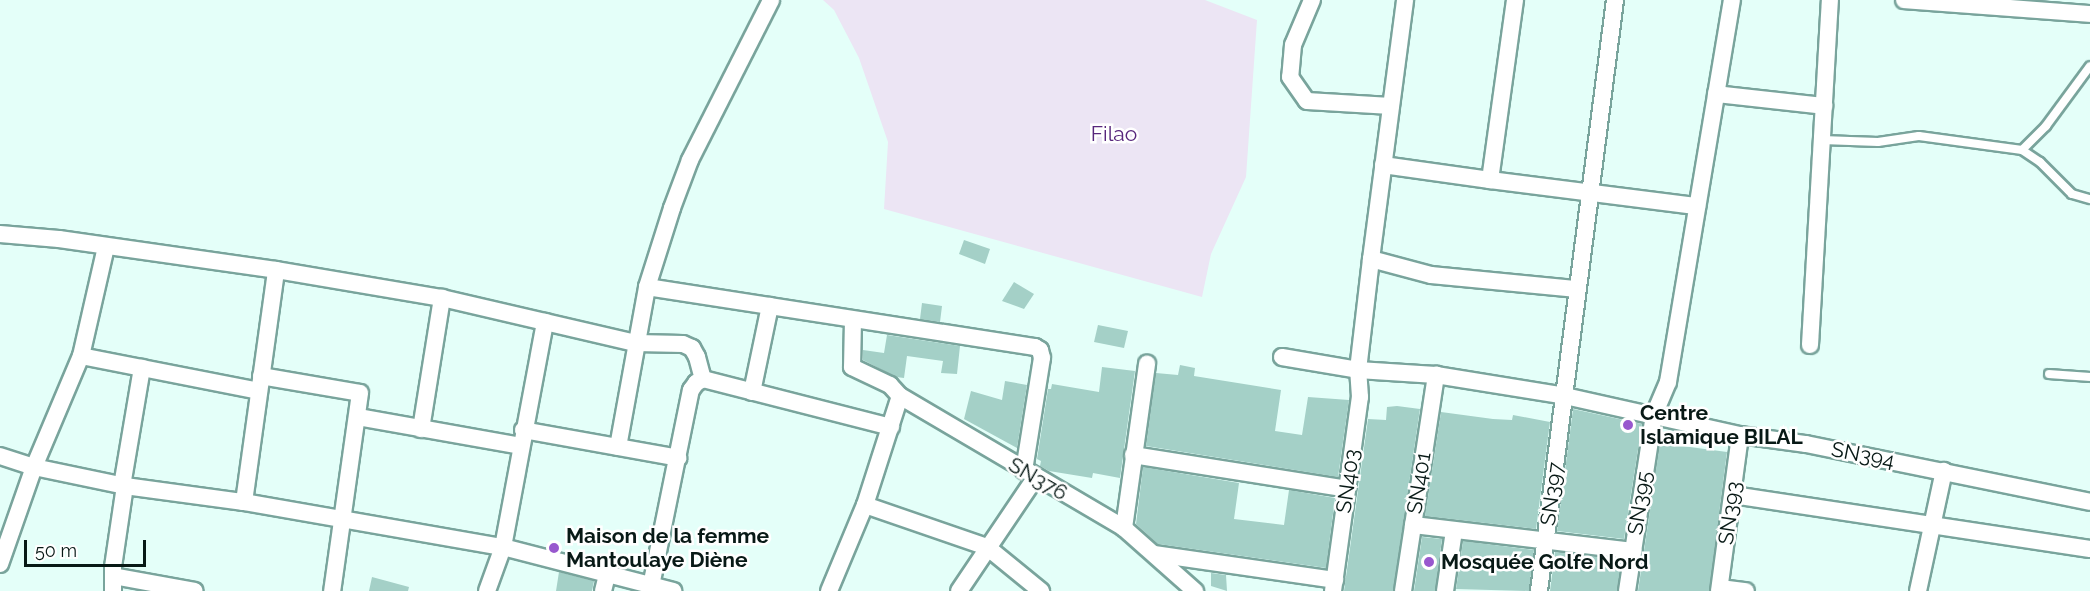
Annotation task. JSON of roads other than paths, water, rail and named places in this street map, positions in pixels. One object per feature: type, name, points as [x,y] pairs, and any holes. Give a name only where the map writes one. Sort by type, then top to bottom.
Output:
[{"type":"street","points":[[618,447],[647,287],[690,160],[771,0]]},
{"type":"street","points":[[1312,0],[1293,45],[1290,77],[1307,101],[1391,106]]},
{"type":"street","name":"SN403","points":[[1334,586],[1360,397],[1358,370],[1405,0]]},
{"type":"street","points":[[1490,180],[1515,0]]},
{"type":"street","name":"SN397","points":[[1539,591],[1615,0]]},
{"type":"street","name":"SN395","points":[[1627,591],[1654,415],[1668,382],[1732,0]]},
{"type":"street","points":[[1810,345],[1830,0]]},
{"type":"street","points":[[1905,0],[2090,14]]},
{"type":"street","points":[[1716,94],[1824,106]]},
{"type":"street","points":[[1383,165],[1697,206]]},
{"type":"street","points":[[0,234],[60,239],[276,270],[442,298],[636,343],[683,344],[692,348],[703,379]]},
{"type":"street","points":[[0,564],[34,467],[81,356],[106,247]]},
{"type":"street","points":[[1371,259],[1431,275],[1578,289]]},
{"type":"street","points":[[243,502],[276,270]]},
{"type":"street","points":[[647,287],[1035,347],[1040,350],[1042,358],[1030,474],[959,591]]},
{"type":"street","points":[[420,429],[442,298]]},
{"type":"street","points":[[752,392],[770,306]]},
{"type":"street","name":"SN376","points":[[853,320],[852,368],[890,385],[900,396],[1124,528],[1195,591]]},
{"type":"street","points":[[487,591],[503,547],[521,438],[545,322]]},
{"type":"street","points":[[81,356],[142,368],[260,383],[357,391],[360,395],[358,417],[340,519],[332,591]]},
{"type":"street","name":"SN394","points":[[1282,357],[1358,370],[1436,375],[1565,396],[1740,435],[1806,444],[2090,502]]},
{"type":"street","points":[[1124,528],[1147,364]]},
{"type":"street","points":[[142,368],[124,486],[113,584],[195,591]]},
{"type":"street","name":"SN401","points":[[1403,591],[1436,375]]},
{"type":"street","points":[[651,586],[691,390],[696,383],[703,379],[891,427]]},
{"type":"street","points":[[829,591],[865,505],[900,396]]},
{"type":"street","points":[[358,417],[420,429],[618,447],[678,458]]},
{"type":"street","name":"SN393","points":[[1720,589],[1740,435]]},
{"type":"street","points":[[1133,455],[1347,489]]},
{"type":"street","points":[[0,456],[34,467],[124,486],[243,502],[503,547],[605,583],[651,586],[673,591]]},
{"type":"street","points":[[1918,591],[1944,471]]},
{"type":"street","points":[[1733,495],[2090,549]]},
{"type":"street","points":[[865,505],[987,547],[1041,591]]},
{"type":"street","points":[[1413,525],[1633,551]]},
{"type":"street","points":[[1445,591],[1454,531]]},
{"type":"street","points":[[1155,554],[1334,586]]},
{"type":"street","points":[[1720,589],[1746,591]]},
{"type":"lane","points":[[2022,150],[2046,126],[2090,66]]},
{"type":"lane","points":[[1822,140],[1878,142],[1919,136],[2022,150],[2040,162],[2072,194],[2090,199]]},
{"type":"lane","points":[[2049,374],[2090,377]]},
{"type":"place","name":"Centre Islamique BILAL","points":[[1628,425]]},
{"type":"place","name":"Maison de la femme Mantoulaye Diène","points":[[554,548]]},
{"type":"place","name":"Mosquée Golfe Nord","points":[[1429,562]]},
{"type":"park label","name":"Filao","points":[[1114,134]]}]
